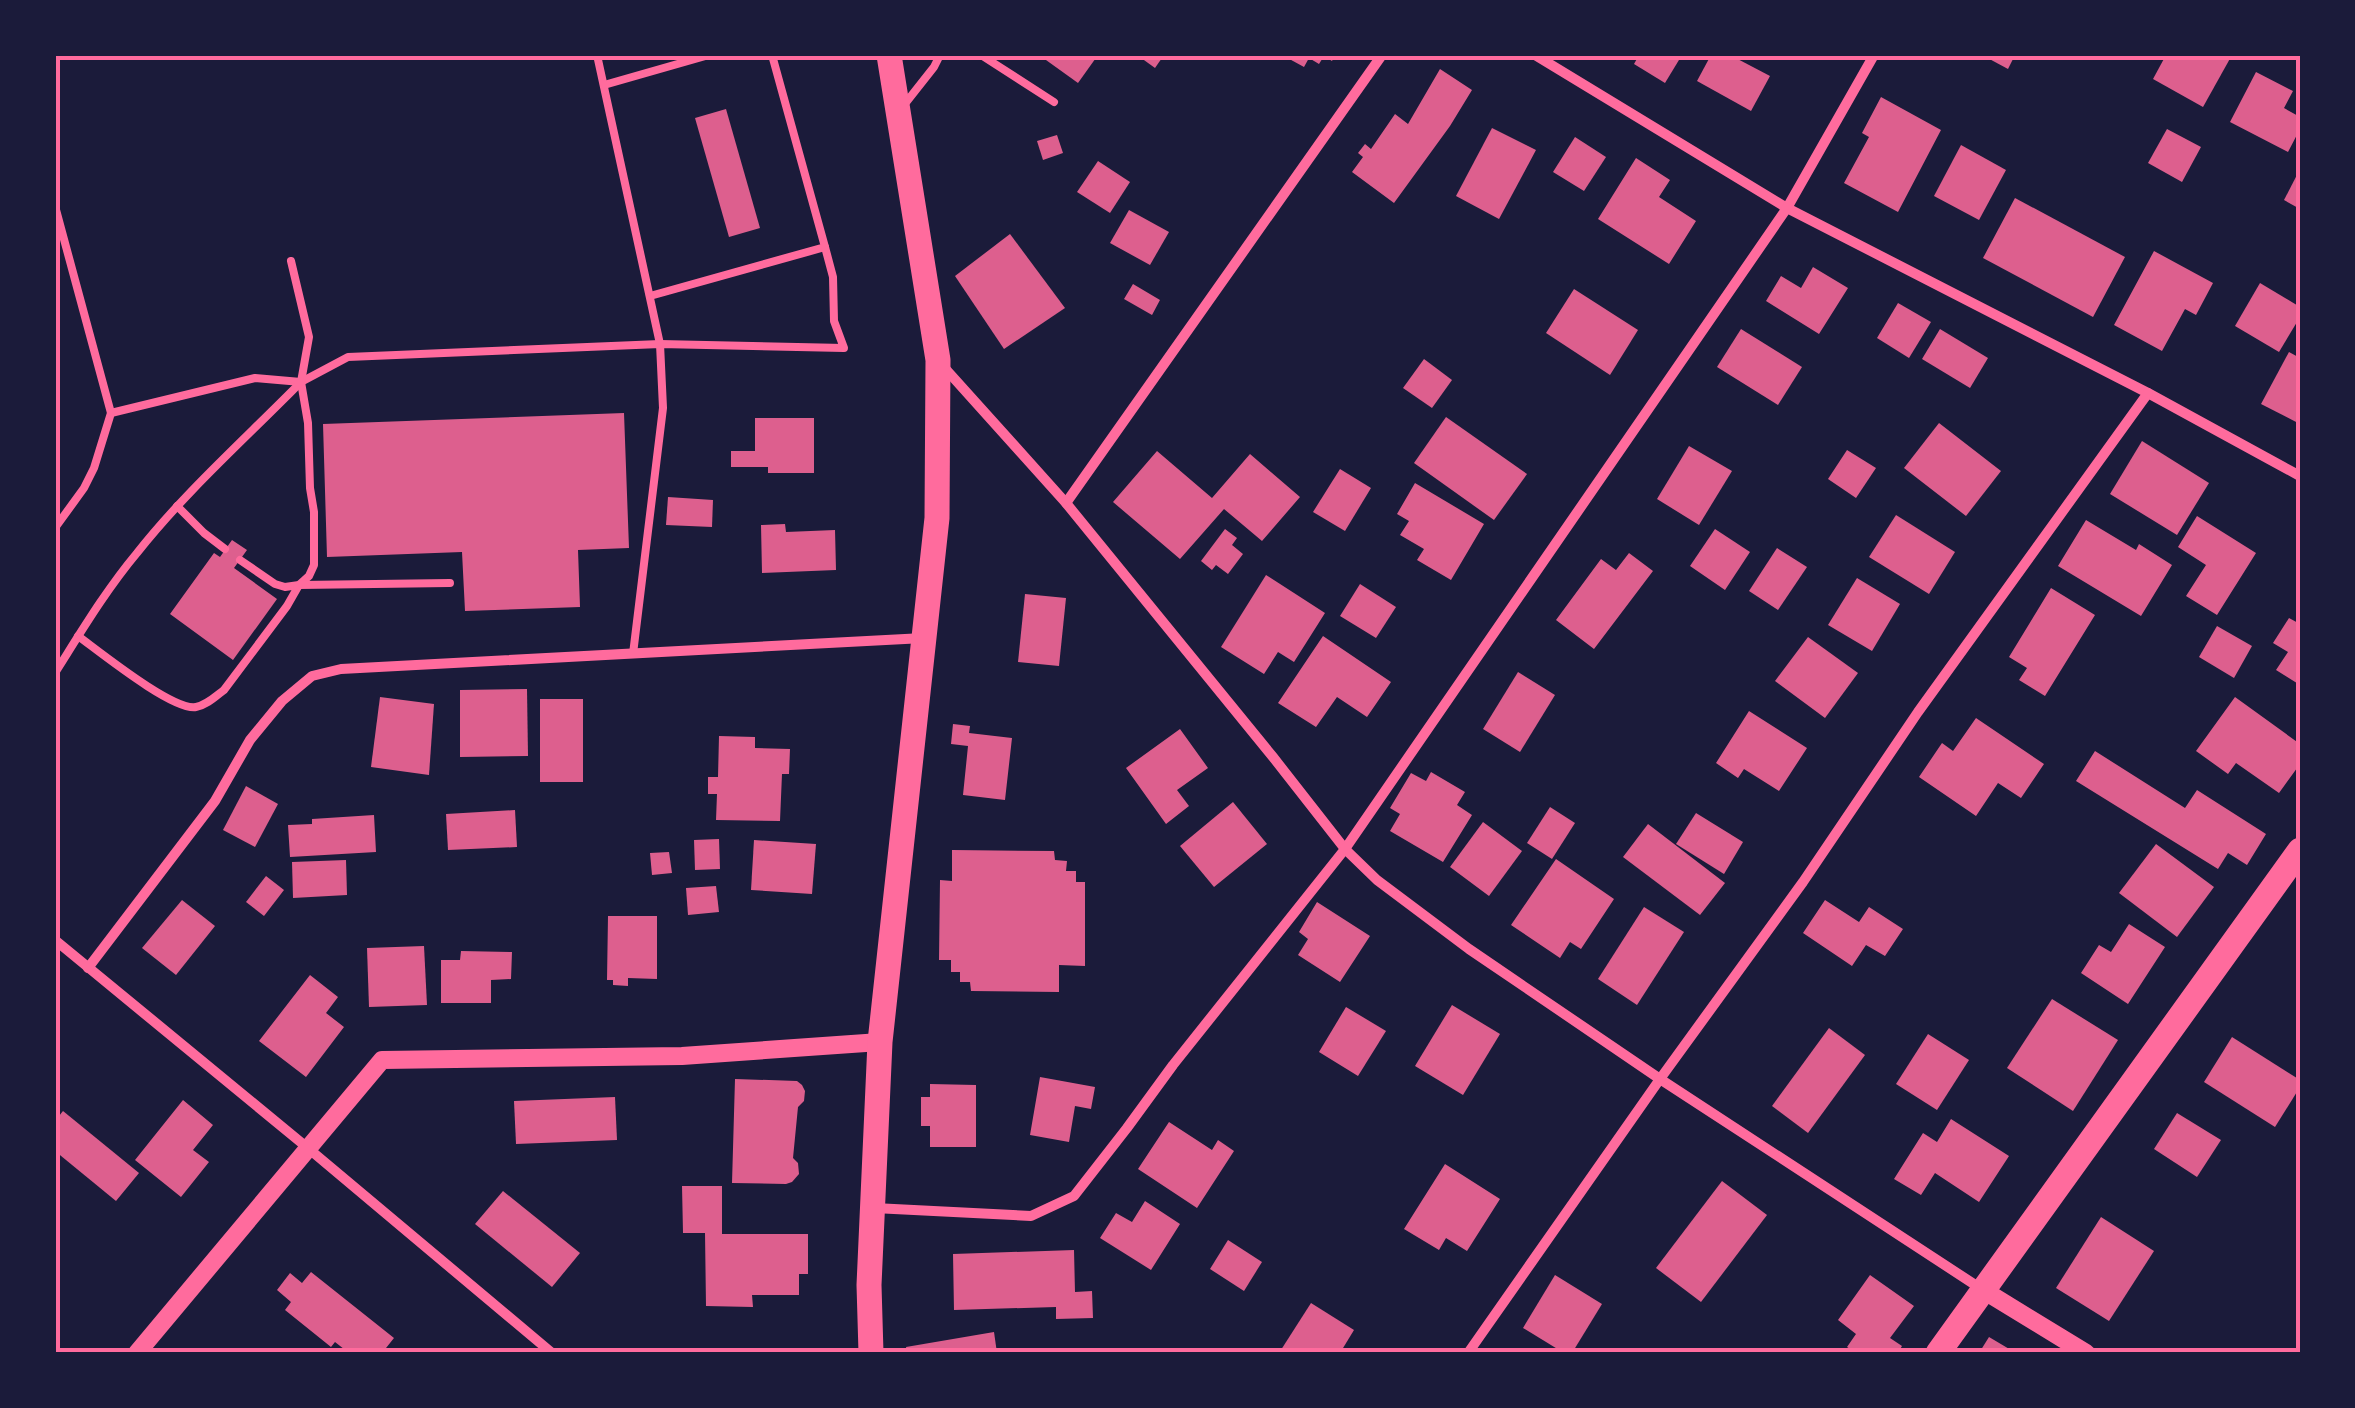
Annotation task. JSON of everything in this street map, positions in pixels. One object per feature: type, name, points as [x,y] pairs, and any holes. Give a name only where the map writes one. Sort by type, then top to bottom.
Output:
[{"type":"main road","points":[[871,1353],[868,1285],[880,1042],[937,518],[938,360],[889,55]]},
{"type":"main road","points":[[1938,1353],[2300,850]]},
{"type":"street","points":[[1066,503],[1382,55]]},
{"type":"street","points":[[1535,55],[1787,208],[2148,393],[2300,476]]},
{"type":"street","points":[[872,1208],[1031,1216],[1074,1196],[1345,849],[1787,208],[1874,55]]},
{"type":"street","points":[[938,360],[1066,503],[1345,849],[1378,880],[1469,949],[1660,1079],[1982,1290],[2086,1353]]},
{"type":"street","points":[[1468,1353],[1803,882],[1918,712],[2148,393]]},
{"type":"street","points":[[88,968],[215,801],[250,740],[282,700],[312,676],[342,669],[924,638]]},
{"type":"street","points":[[55,940],[552,1353]]},
{"type":"street","points":[[136,1353],[382,1060],[682,1056],[880,1042]]},
{"type":"lane","points":[[597,55],[660,344],[663,408],[633,654]]},
{"type":"lane","points":[[604,84],[710,55]]},
{"type":"lane","points":[[55,673],[136,553],[177,506],[301,382],[348,357],[660,344],[844,348],[834,321],[834,278],[772,55]]},
{"type":"lane","points":[[898,112],[940,55]]},
{"type":"lane","points":[[982,55],[1054,102]]},
{"type":"lane","points":[[55,206],[111,413],[94,468],[55,528]]},
{"type":"lane","points":[[650,296],[825,247]]},
{"type":"lane","points":[[78,636],[161,694],[196,708],[224,690],[308,576],[314,565],[314,512],[301,382],[309,337],[291,261]]},
{"type":"lane","points":[[111,413],[255,378],[301,382]]},
{"type":"lane","points":[[177,506],[225,549]]},
{"type":"lane","points":[[240,560],[285,587],[450,583]]},
{"type":"lane","points":[[55,959],[65,948]]},
{"type":"building","points":[[1039,55],[1098,55],[1078,83]]},
{"type":"building","points":[[1137,55],[1164,55],[1155,68]]},
{"type":"building","points":[[1282,55],[1335,55],[1332,61],[1324,56],[1319,64],[1309,58],[1304,67]]},
{"type":"building","points":[[1639,55],[1682,55],[1665,83],[1634,64]]},
{"type":"building","points":[[1711,55],[1730,55],[1770,76],[1751,111],[1697,81]]},
{"type":"building","points":[[1982,55],[2015,55],[2008,69]]},
{"type":"building","points":[[2166,55],[2232,55],[2203,107],[2153,79]]},
{"type":"building","points":[[1440,69],[1472,90],[1394,203],[1352,172],[1363,157],[1358,153],[1365,144],[1371,149],[1395,114],[1408,124]]},
{"type":"building","points":[[2256,72],[2293,91],[2284,108],[2300,117],[2300,129],[2288,152],[2230,122]]},
{"type":"building","points":[[1881,97],[1941,130],[1898,212],[1844,183],[1869,137],[1862,133]]},
{"type":"building","points":[[726,109],[760,228],[729,237],[695,118]]},
{"type":"building","points":[[1492,128],[1536,150],[1499,219],[1456,196]]},
{"type":"building","points":[[2167,129],[2201,147],[2182,182],[2148,163]]},
{"type":"building","points":[[1057,135],[1063,153],[1043,160],[1037,141]]},
{"type":"building","points":[[1575,137],[1606,157],[1584,191],[1553,172]]},
{"type":"building","points":[[1961,145],[2006,170],[1979,220],[1934,196]]},
{"type":"building","points":[[1636,158],[1670,180],[1659,197],[1696,221],[1669,264],[1598,219]]},
{"type":"building","points":[[1098,161],[1130,182],[1110,213],[1077,192]]},
{"type":"building","points":[[2300,169],[2300,209],[2284,200]]},
{"type":"building","points":[[2015,198],[2125,257],[2093,317],[1983,258]]},
{"type":"building","points":[[1129,210],[1169,232],[1150,265],[1110,243]]},
{"type":"building","points":[[1010,234],[1065,308],[1004,349],[955,276]]},
{"type":"building","points":[[2154,251],[2213,283],[2196,315],[2185,309],[2162,351],[2114,325]]},
{"type":"building","points":[[1813,267],[1848,288],[1819,334],[1766,301],[1781,276],[1801,288]]},
{"type":"building","points":[[2260,283],[2300,307],[2300,317],[2279,352],[2235,326]]},
{"type":"building","points":[[1133,284],[1160,300],[1152,315],[1124,299]]},
{"type":"building","points":[[1574,289],[1638,330],[1610,375],[1546,333]]},
{"type":"building","points":[[1898,303],[1931,322],[1909,358],[1877,338]]},
{"type":"building","points":[[1741,329],[1802,367],[1778,405],[1717,367]]},
{"type":"building","points":[[1940,329],[1988,358],[1970,388],[1922,359]]},
{"type":"building","points":[[2289,352],[2300,358],[2300,424],[2261,404]]},
{"type":"building","points":[[1424,359],[1452,380],[1432,408],[1403,388]]},
{"type":"building","points":[[624,413],[629,548],[578,550],[580,607],[465,611],[462,552],[327,557],[323,424]]},
{"type":"building","points":[[1446,417],[1527,474],[1494,520],[1414,463]]},
{"type":"building","points":[[755,418],[814,418],[814,473],[768,473],[768,467],[731,467],[731,451],[755,451]]},
{"type":"building","points":[[1939,423],[2001,471],[1966,516],[1904,468]]},
{"type":"building","points":[[2142,441],[2209,483],[2177,535],[2110,494]]},
{"type":"building","points":[[1689,446],[1732,471],[1699,525],[1657,499]]},
{"type":"building","points":[[1847,450],[1876,468],[1856,498],[1828,479]]},
{"type":"building","points":[[1157,451],[1212,498],[1250,454],[1300,497],[1262,541],[1224,509],[1180,559],[1113,502]]},
{"type":"building","points":[[1340,469],[1371,488],[1345,531],[1313,512]]},
{"type":"building","points":[[1415,483],[1484,524],[1451,580],[1417,560],[1424,549],[1400,535],[1409,521],[1397,514]]},
{"type":"building","points":[[668,497],[713,500],[712,527],[666,525]]},
{"type":"building","points":[[1896,515],[1955,552],[1929,594],[1869,557]]},
{"type":"building","points":[[2197,516],[2256,553],[2217,615],[2186,596],[2206,565],[2178,547]]},
{"type":"building","points":[[2086,520],[2136,550],[2139,544],[2172,565],[2141,616],[2058,566]]},
{"type":"building","points":[[785,524],[786,532],[835,530],[836,570],[762,573],[761,525]]},
{"type":"building","points":[[1225,529],[1237,538],[1232,545],[1243,554],[1228,574],[1216,565],[1212,570],[1201,561]]},
{"type":"building","points":[[1715,529],[1750,552],[1725,590],[1690,566]]},
{"type":"building","points":[[232,540],[247,550],[234,568],[277,599],[233,660],[170,614],[214,553],[220,557]]},
{"type":"building","points":[[1777,548],[1807,567],[1778,610],[1749,591]]},
{"type":"building","points":[[1629,553],[1653,571],[1594,649],[1556,620],[1601,559],[1616,570]]},
{"type":"building","points":[[1266,575],[1325,613],[1294,662],[1278,652],[1264,674],[1221,647]]},
{"type":"building","points":[[1857,578],[1900,604],[1872,651],[1828,625]]},
{"type":"building","points":[[1360,584],[1396,607],[1376,638],[1340,616]]},
{"type":"building","points":[[2051,588],[2095,615],[2045,696],[2019,680],[2027,668],[2009,657]]},
{"type":"building","points":[[1025,594],[1066,598],[1059,666],[1018,662]]},
{"type":"building","points":[[2289,618],[2300,624],[2300,685],[2276,670],[2288,652],[2273,643]]},
{"type":"building","points":[[2217,626],[2252,646],[2234,678],[2199,657]]},
{"type":"building","points":[[1323,636],[1391,682],[1367,717],[1337,697],[1316,727],[1278,703]]},
{"type":"building","points":[[1808,637],[1858,673],[1825,718],[1775,681]]},
{"type":"building","points":[[1518,672],[1555,695],[1520,752],[1483,729]]},
{"type":"building","points":[[527,689],[528,756],[460,757],[460,690]]},
{"type":"building","points":[[380,697],[434,704],[429,775],[371,767]]},
{"type":"building","points":[[2235,697],[2300,744],[2300,764],[2279,793],[2236,763],[2228,774],[2196,751]]},
{"type":"building","points":[[540,699],[583,699],[583,782],[540,782]]},
{"type":"building","points":[[1749,711],[1807,748],[1779,791],[1744,769],[1738,778],[1716,763]]},
{"type":"building","points":[[1976,718],[2044,764],[2021,798],[1998,783],[1976,816],[1919,777],[1942,743],[1953,751]]},
{"type":"building","points":[[953,724],[970,726],[969,733],[1012,738],[1005,800],[963,795],[968,746],[951,744]]},
{"type":"building","points":[[1180,729],[1208,768],[1177,790],[1189,806],[1166,824],[1126,768]]},
{"type":"building","points":[[719,736],[755,737],[755,748],[790,749],[789,774],[782,774],[780,821],[716,820],[717,794],[708,794],[708,777],[718,777]]},
{"type":"building","points":[[2095,751],[2185,808],[2197,790],[2266,834],[2247,865],[2228,853],[2218,869],[2076,781]]},
{"type":"building","points":[[1431,772],[1465,792],[1457,805],[1472,815],[1443,862],[1390,831],[1400,814],[1390,808],[1411,773],[1426,781]]},
{"type":"building","points":[[246,786],[278,804],[255,847],[223,830]]},
{"type":"building","points":[[1233,802],[1267,844],[1214,887],[1180,846]]},
{"type":"building","points":[[1550,807],[1575,823],[1552,859],[1527,843]]},
{"type":"building","points":[[515,810],[517,847],[448,850],[446,814]]},
{"type":"building","points":[[1696,813],[1743,842],[1724,874],[1676,844]]},
{"type":"building","points":[[374,815],[376,852],[290,857],[288,825],[312,824],[312,819]]},
{"type":"building","points":[[1483,822],[1522,851],[1489,896],[1450,867]]},
{"type":"building","points":[[1648,824],[1725,883],[1700,915],[1623,857]]},
{"type":"building","points":[[719,839],[720,869],[695,870],[694,840]]},
{"type":"building","points":[[754,840],[816,844],[812,894],[751,890]]},
{"type":"building","points":[[2156,844],[2214,887],[2177,937],[2119,893]]},
{"type":"building","points":[[952,850],[1054,851],[1055,860],[1067,861],[1066,871],[1076,871],[1076,882],[1085,882],[1085,966],[1059,965],[1059,992],[971,991],[970,982],[960,982],[960,972],[951,972],[951,960],[939,960],[940,880],[952,881]]},
{"type":"building","points":[[669,852],[672,873],[652,875],[650,853]]},
{"type":"building","points":[[1556,859],[1614,899],[1581,949],[1570,942],[1560,958],[1511,925]]},
{"type":"building","points":[[346,860],[347,895],[293,898],[292,862]]},
{"type":"building","points":[[266,876],[284,890],[264,916],[246,902]]},
{"type":"building","points":[[716,886],[719,912],[688,915],[686,888]]},
{"type":"building","points":[[182,900],[215,926],[176,975],[142,948]]},
{"type":"building","points":[[1825,900],[1859,922],[1869,907],[1903,929],[1885,956],[1866,945],[1852,966],[1803,933]]},
{"type":"building","points":[[1317,902],[1370,936],[1340,982],[1298,955],[1308,939],[1299,932]]},
{"type":"building","points":[[1644,907],[1684,932],[1637,1005],[1598,979]]},
{"type":"building","points":[[608,916],[657,916],[657,979],[628,978],[628,986],[613,985],[613,980],[607,980]]},
{"type":"building","points":[[2129,924],[2165,947],[2128,1004],[2081,973],[2099,945],[2111,952]]},
{"type":"building","points":[[424,946],[427,1005],[369,1007],[367,948]]},
{"type":"building","points":[[461,951],[512,952],[511,979],[491,980],[491,1003],[441,1003],[441,960],[460,960]]},
{"type":"building","points":[[310,975],[338,997],[326,1013],[344,1027],[306,1077],[259,1041]]},
{"type":"building","points":[[2052,999],[2118,1040],[2073,1111],[2007,1068]]},
{"type":"building","points":[[1452,1005],[1500,1034],[1463,1095],[1415,1066]]},
{"type":"building","points":[[1346,1007],[1386,1031],[1358,1076],[1319,1052]]},
{"type":"building","points":[[1829,1028],[1865,1055],[1808,1133],[1772,1106]]},
{"type":"building","points":[[1928,1034],[1969,1060],[1937,1110],[1896,1084]]},
{"type":"building","points":[[2232,1037],[2300,1080],[2300,1087],[2275,1127],[2204,1082]]},
{"type":"building","points":[[1040,1077],[1095,1087],[1091,1109],[1075,1106],[1069,1142],[1030,1135]]},
{"type":"building","points":[[735,1079],[797,1081],[802,1085],[804,1101],[798,1107],[793,1158],[799,1174],[792,1182],[732,1183]]},
{"type":"building","points":[[930,1084],[976,1085],[976,1147],[930,1147],[930,1126],[921,1126],[921,1097],[930,1097]]},
{"type":"building","points":[[615,1097],[617,1140],[516,1144],[514,1101]]},
{"type":"building","points":[[183,1100],[213,1125],[193,1150],[209,1162],[181,1197],[135,1160]]},
{"type":"building","points":[[63,1111],[139,1173],[116,1201],[55,1151],[55,1121]]},
{"type":"building","points":[[2177,1113],[2221,1140],[2197,1177],[2154,1149]]},
{"type":"building","points":[[1951,1119],[2009,1156],[1979,1202],[1935,1173],[1921,1195],[1894,1179],[1923,1133],[1937,1142]]},
{"type":"building","points":[[1169,1122],[1212,1150],[1218,1140],[1234,1151],[1197,1208],[1138,1169]]},
{"type":"building","points":[[1445,1164],[1500,1199],[1467,1251],[1446,1238],[1439,1250],[1404,1229]]},
{"type":"building","points":[[1722,1181],[1767,1215],[1701,1302],[1656,1268]]},
{"type":"building","points":[[682,1186],[722,1186],[722,1234],[808,1234],[808,1274],[799,1274],[799,1295],[752,1295],[753,1307],[706,1306],[705,1233],[683,1233]]},
{"type":"building","points":[[503,1191],[580,1253],[552,1287],[475,1224]]},
{"type":"building","points":[[1145,1201],[1180,1224],[1151,1270],[1100,1238],[1116,1213],[1132,1222]]},
{"type":"building","points":[[2101,1217],[2154,1251],[2109,1321],[2056,1288]]},
{"type":"building","points":[[1228,1240],[1262,1262],[1244,1291],[1210,1269]]},
{"type":"building","points":[[1074,1250],[1075,1292],[1092,1291],[1093,1318],[1056,1319],[1056,1307],[954,1310],[953,1254]]},
{"type":"building","points":[[311,1272],[394,1338],[382,1353],[349,1353],[335,1342],[331,1347],[285,1310],[291,1302],[277,1290],[290,1273],[302,1283]]},
{"type":"building","points":[[1555,1275],[1602,1304],[1572,1353],[1564,1353],[1523,1328]]},
{"type":"building","points":[[1870,1275],[1914,1306],[1890,1338],[1902,1346],[1898,1353],[1856,1353],[1847,1347],[1856,1334],[1838,1320]]},
{"type":"building","points":[[1311,1303],[1354,1330],[1340,1353],[1279,1353]]},
{"type":"building","points":[[994,1332],[997,1353],[907,1353],[906,1347]]},
{"type":"building","points":[[1989,1337],[2016,1353],[1979,1353]]}]
